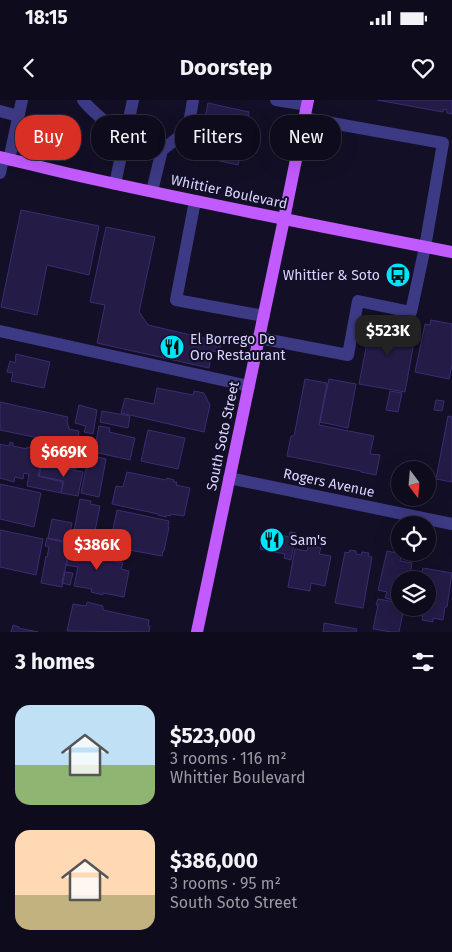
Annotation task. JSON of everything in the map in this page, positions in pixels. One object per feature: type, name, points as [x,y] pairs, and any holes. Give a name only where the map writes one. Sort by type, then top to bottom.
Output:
[{"type":"main road","name":"South Soto Street","points":[[305,115],[308,102]]},
{"type":"main road","name":"Whittier Boulevard","points":[[4,158],[284,220],[452,252]]},
{"type":"main road","name":"South Soto Street","points":[[197,632],[296,160]]},
{"type":"street","points":[[18,115],[22,100]]},
{"type":"street","points":[[82,100],[97,115]]},
{"type":"street","points":[[129,115],[133,100]]},
{"type":"street","points":[[152,191],[162,150],[188,130],[193,100]]},
{"type":"street","points":[[276,100],[308,102]]},
{"type":"street","points":[[0,112],[15,115]]},
{"type":"street","points":[[259,338],[348,355],[358,301],[411,312],[425,246],[443,142],[341,124]]},
{"type":"street","points":[[0,173],[15,125]]},
{"type":"street","points":[[115,184],[120,160]]},
{"type":"street","points":[[195,201],[176,300],[264,316]]},
{"type":"street","points":[[0,331],[249,386]]},
{"type":"street","name":"Rogers Avenue","points":[[229,478],[452,524]]},
{"type":"building","points":[[377,100],[452,100],[452,114],[447,113],[447,110],[444,109],[443,112]]},
{"type":"building","points":[[208,103],[249,112],[248,115],[206,115]]},
{"type":"building","points":[[215,160],[239,160],[238,165]]},
{"type":"building","points":[[21,210],[99,226],[89,275],[47,265],[37,315],[1,307]]},
{"type":"building","points":[[106,227],[155,237],[139,312],[148,325],[221,342],[219,352],[212,351],[209,368],[97,343],[105,305],[90,302]]},
{"type":"building","points":[[431,320],[452,324],[452,365],[449,379],[415,372],[425,324],[430,325]]},
{"type":"building","points":[[371,322],[416,331],[405,392],[359,384]]},
{"type":"building","points":[[16,354],[50,362],[44,388],[11,381],[13,373],[7,372],[10,361],[15,363]]},
{"type":"building","points":[[305,379],[327,383],[319,425],[374,436],[370,454],[380,455],[376,475],[287,456],[291,436],[294,436]]},
{"type":"building","points":[[329,379],[356,384],[348,428],[320,422]]},
{"type":"building","points":[[157,388],[193,395],[194,391],[204,393],[210,405],[204,432],[121,413],[125,398],[154,404]]},
{"type":"building","points":[[390,391],[402,393],[398,412],[386,410]]},
{"type":"building","points":[[436,400],[444,401],[442,411],[434,410]]},
{"type":"building","points":[[0,402],[68,417],[69,429],[79,431],[77,446],[0,430]]},
{"type":"building","points":[[79,405],[97,410],[93,434],[84,432],[86,426],[75,423]]},
{"type":"building","points":[[102,411],[130,416],[128,428],[100,422]]},
{"type":"building","points":[[448,416],[452,417],[452,482],[436,479]]},
{"type":"building","points":[[99,426],[110,428],[109,432],[135,438],[130,460],[94,452]]},
{"type":"building","points":[[148,430],[185,438],[178,469],[141,461]]},
{"type":"building","points":[[10,442],[13,443],[13,446],[27,449],[27,447],[32,448],[31,450],[43,453],[38,476],[63,482],[61,493],[27,486],[29,474],[24,473],[23,479],[15,477],[14,482],[0,478],[0,444],[9,446]]},
{"type":"building","points":[[64,450],[80,453],[76,469],[61,467]]},
{"type":"building","points":[[89,455],[106,459],[99,497],[81,493]]},
{"type":"building","points":[[42,464],[83,472],[78,496],[61,493],[64,481],[39,476]]},
{"type":"building","points":[[127,472],[166,480],[167,478],[177,482],[176,485],[190,488],[184,516],[171,514],[166,517],[112,504],[116,486],[123,487]]},
{"type":"building","points":[[0,484],[41,493],[34,527],[0,519]]},
{"type":"building","points":[[80,499],[91,501],[90,504],[100,506],[92,546],[72,542]]},
{"type":"building","points":[[117,510],[169,521],[162,556],[124,549],[128,533],[113,529]]},
{"type":"building","points":[[52,519],[72,523],[68,542],[48,538]]},
{"type":"building","points":[[0,530],[43,539],[36,575],[0,567]]},
{"type":"building","points":[[264,530],[281,533],[281,535],[289,537],[290,532],[296,533],[291,560],[284,558],[285,554],[260,549]]},
{"type":"building","points":[[47,538],[70,544],[62,587],[41,583],[49,547],[45,546]]},
{"type":"building","points":[[70,544],[103,550],[101,558],[123,563],[121,569],[129,571],[124,597],[103,593],[103,595],[91,592],[92,589],[74,586],[78,567],[66,565]]},
{"type":"building","points":[[308,545],[321,548],[319,554],[331,556],[325,586],[311,583],[310,591],[288,587],[295,549],[307,551]]},
{"type":"building","points":[[350,550],[356,551],[356,554],[361,555],[362,552],[369,553],[368,556],[372,557],[363,608],[335,603],[345,552],[349,553]]},
{"type":"building","points":[[387,551],[391,552],[391,561],[412,563],[411,571],[391,571],[391,600],[385,598],[387,592],[378,590]]},
{"type":"building","points":[[423,568],[452,573],[443,620],[433,618],[433,622],[422,620],[423,616],[436,616],[436,571],[422,571]]},
{"type":"building","points":[[64,572],[73,573],[70,585],[62,583]]},
{"type":"building","points":[[378,599],[391,601],[391,616],[402,616],[399,632],[373,629],[378,605],[376,605]]},
{"type":"building","points":[[87,602],[103,606],[103,610],[149,620],[149,632],[67,631],[73,604],[86,606]]},
{"type":"building","points":[[324,623],[357,629],[356,632],[323,632]]},
{"type":"building","points":[[13,625],[19,628],[38,632],[11,632]]},
{"type":"place","name":"Whittier & Soto","points":[[398,275]]},
{"type":"place","name":"El Borrego De Oro Restaurant","points":[[172,347]]},
{"type":"place","name":"Sam's","points":[[272,540]]}]
